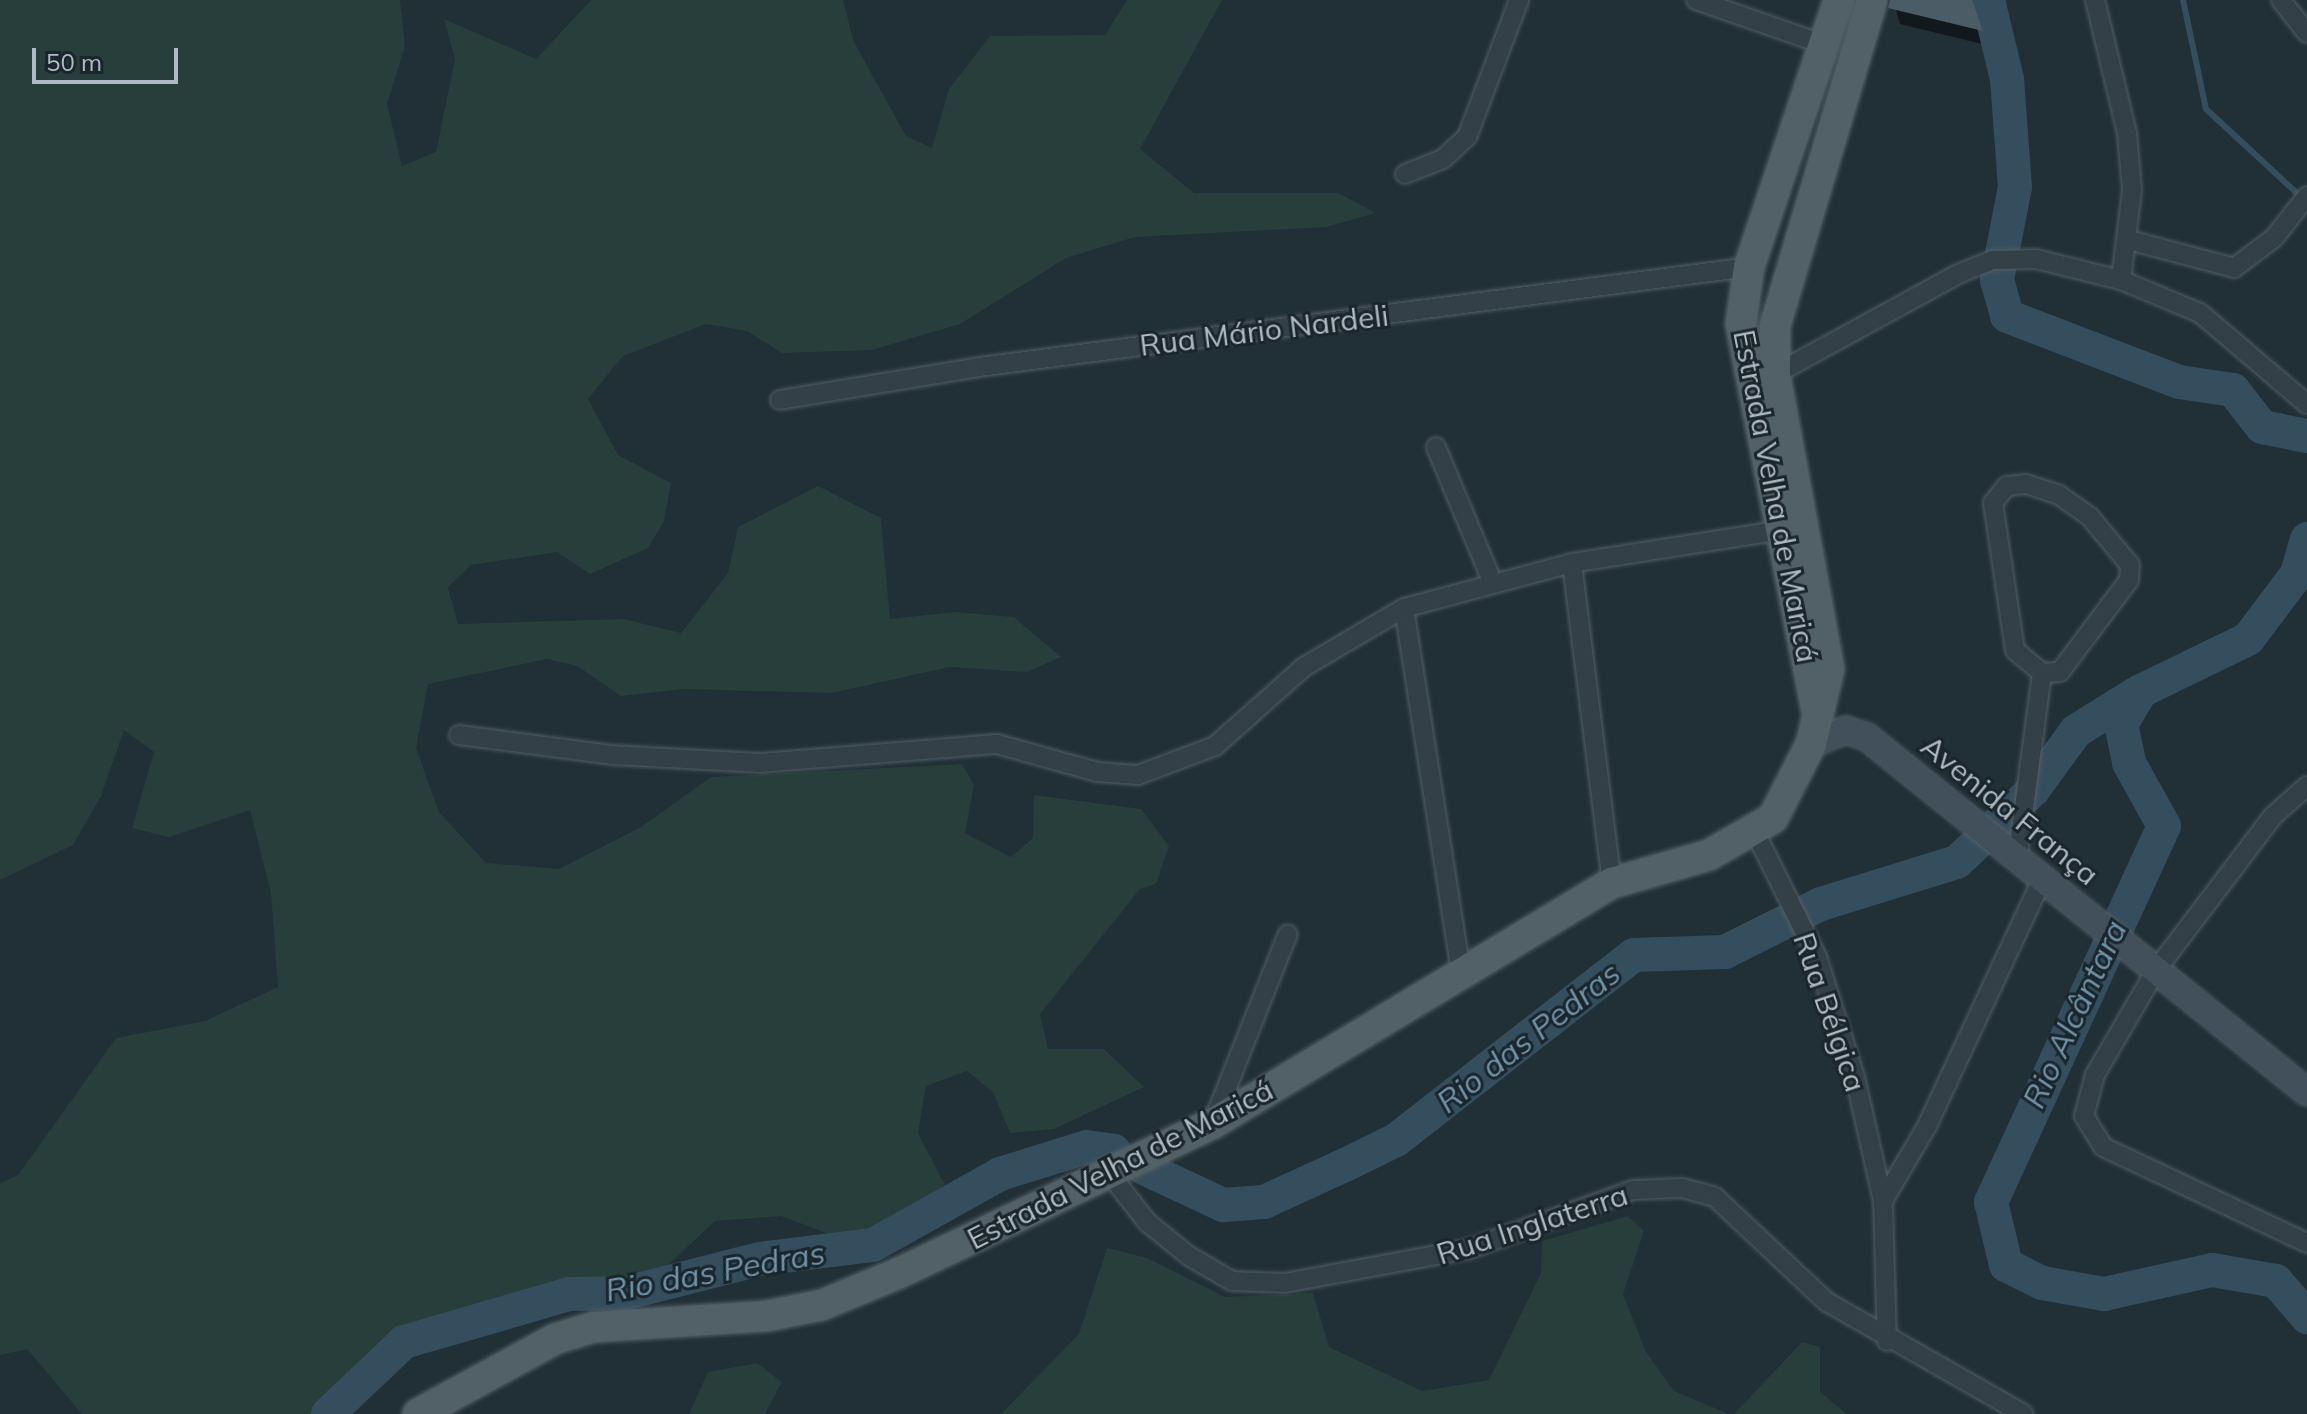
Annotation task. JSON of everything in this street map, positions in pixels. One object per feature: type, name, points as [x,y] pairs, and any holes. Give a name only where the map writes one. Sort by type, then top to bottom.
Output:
[{"type":"main road","name":"Estrada Velha de Maricá","points":[[418,1414],[555,1339],[594,1327],[767,1316],[822,1305],[1212,1124],[1462,978],[1612,883],[1709,855],[1755,832],[1791,793],[1814,731],[1829,652],[1763,381],[1741,323],[1749,267],[1839,0]]},
{"type":"main road","name":"Estrada Velha de Maricá","points":[[1814,731],[1782,530],[1763,381],[1787,268],[1872,0]]},
{"type":"street","points":[[1405,174],[1443,159],[1467,137],[1519,0]]},
{"type":"street","points":[[1696,0],[1825,45]]},
{"type":"street","points":[[2095,0],[2127,133],[2129,240],[2121,280]]},
{"type":"street","points":[[2281,0],[2307,33]]},
{"type":"street","points":[[2129,240],[2234,268],[2293,214],[2307,196]]},
{"type":"street","points":[[1763,381],[1958,274],[1993,260],[2036,259],[2121,280],[2200,313],[2307,404]]},
{"type":"street","name":"Rua Mário Nardeli","points":[[780,400],[979,367],[1749,267]]},
{"type":"street","points":[[1436,447],[1493,583]]},
{"type":"street","points":[[2007,486],[2059,495],[2130,565],[2129,580],[2076,658],[2060,672],[2042,673],[2015,650],[1993,503],[2007,486]]},
{"type":"street","points":[[459,735],[612,755],[760,763],[997,744],[1097,772],[1138,775],[1215,746],[1304,667],[1404,608],[1572,563],[1782,530]]},
{"type":"street","points":[[1572,563],[1612,883]]},
{"type":"street","points":[[1404,608],[1462,978]]},
{"type":"street","points":[[2018,853],[2042,673]]},
{"type":"street","name":"Avenida França","points":[[1814,731],[1846,730],[1867,737],[2018,853],[2088,915],[2307,1092]]},
{"type":"street","points":[[2307,786],[2273,816],[2156,970],[2095,1075],[2084,1116],[2103,1147],[2307,1243]]},
{"type":"street","name":"Rua Bélgica","points":[[1755,832],[1817,957],[1855,1077],[1883,1201],[1887,1341]]},
{"type":"street","points":[[1883,1201],[1927,1126],[2043,877]]},
{"type":"street","points":[[1212,1124],[1288,934]]},
{"type":"street","name":"Rua Inglaterra","points":[[1109,1173],[1147,1222],[1189,1256],[1232,1281],[1285,1283],[1469,1249],[1633,1190],[1682,1188],[1715,1197],[1827,1302],[1887,1341],[2023,1414]]},
{"type":"green space","points":[[0,0],[400,0],[405,46],[387,104],[402,166],[436,152],[455,59],[444,19],[536,59],[591,0],[843,0],[854,42],[906,136],[932,148],[949,89],[990,36],[1105,35],[1127,0],[1222,0],[1140,149],[1194,193],[1338,193],[1376,213],[1326,227],[1135,237],[1066,258],[960,324],[872,350],[782,353],[747,331],[706,324],[623,356],[588,399],[618,455],[671,483],[664,521],[648,548],[590,574],[557,552],[471,565],[448,587],[458,624],[623,619],[681,633],[728,573],[738,527],[818,486],[881,518],[890,619],[955,612],[1014,617],[1061,657],[1027,672],[950,667],[831,693],[684,689],[621,696],[577,666],[547,659],[428,684],[416,748],[439,812],[486,863],[559,869],[641,827],[711,777],[962,764],[974,785],[965,833],[1011,857],[1033,838],[1034,795],[1141,809],[1169,846],[1156,884],[1140,889],[1040,1014],[1048,1049],[1104,1049],[1144,1087],[1054,1129],[1010,1133],[993,1092],[967,1071],[926,1086],[918,1133],[948,1191],[898,1222],[837,1237],[781,1216],[715,1221],[663,1270],[521,1294],[427,1320],[328,1414],[82,1414],[27,1349],[0,1355],[0,1183],[18,1175],[116,1038],[205,1021],[278,987],[271,894],[250,810],[169,837],[132,828],[154,752],[124,730],[101,796],[73,845],[0,880]]},
{"type":"green space","points":[[1628,1216],[1644,1231],[1623,1294],[1646,1352],[1674,1391],[1729,1414],[1001,1414],[1079,1334],[1107,1248],[1147,1258],[1225,1297],[1313,1293],[1329,1347],[1422,1391],[1489,1380],[1541,1273],[1542,1241]]},
{"type":"green space","points":[[1802,1342],[1820,1347],[1820,1392],[1847,1414],[1734,1414]]},
{"type":"green space","points":[[757,1363],[782,1382],[765,1414],[689,1414],[708,1372]]},
{"type":"building","points":[[1890,0],[1972,0],[1983,31],[1888,8]]},
{"type":"waterway","name":"Rio Alcântara","points":[[1988,0],[2007,79],[2015,187],[1997,280],[2007,316],[2179,382],[2233,390],[2262,427],[2307,436]]},
{"type":"waterway","points":[[2183,0],[2206,109],[2301,197]]},
{"type":"waterway","name":"Rio Alcântara","points":[[2307,539],[2297,574],[2248,639],[2141,691],[2121,724],[2129,763],[2164,826],[1991,1202],[2006,1265],[2042,1283],[2104,1294],[2212,1270],[2276,1281],[2307,1317]]},
{"type":"waterway","name":"Rio das Pedras","points":[[1144,1168],[1223,1205],[1264,1202],[1347,1164],[1396,1140],[1634,955],[1725,952],[1821,904],[1957,862],[2033,790],[2076,731],[2139,692]]},
{"type":"waterway","name":"Rio das Pedras","points":[[328,1414],[404,1342],[569,1294],[626,1293],[759,1259],[873,1245],[1000,1174],[1087,1147],[1114,1151]]}]
